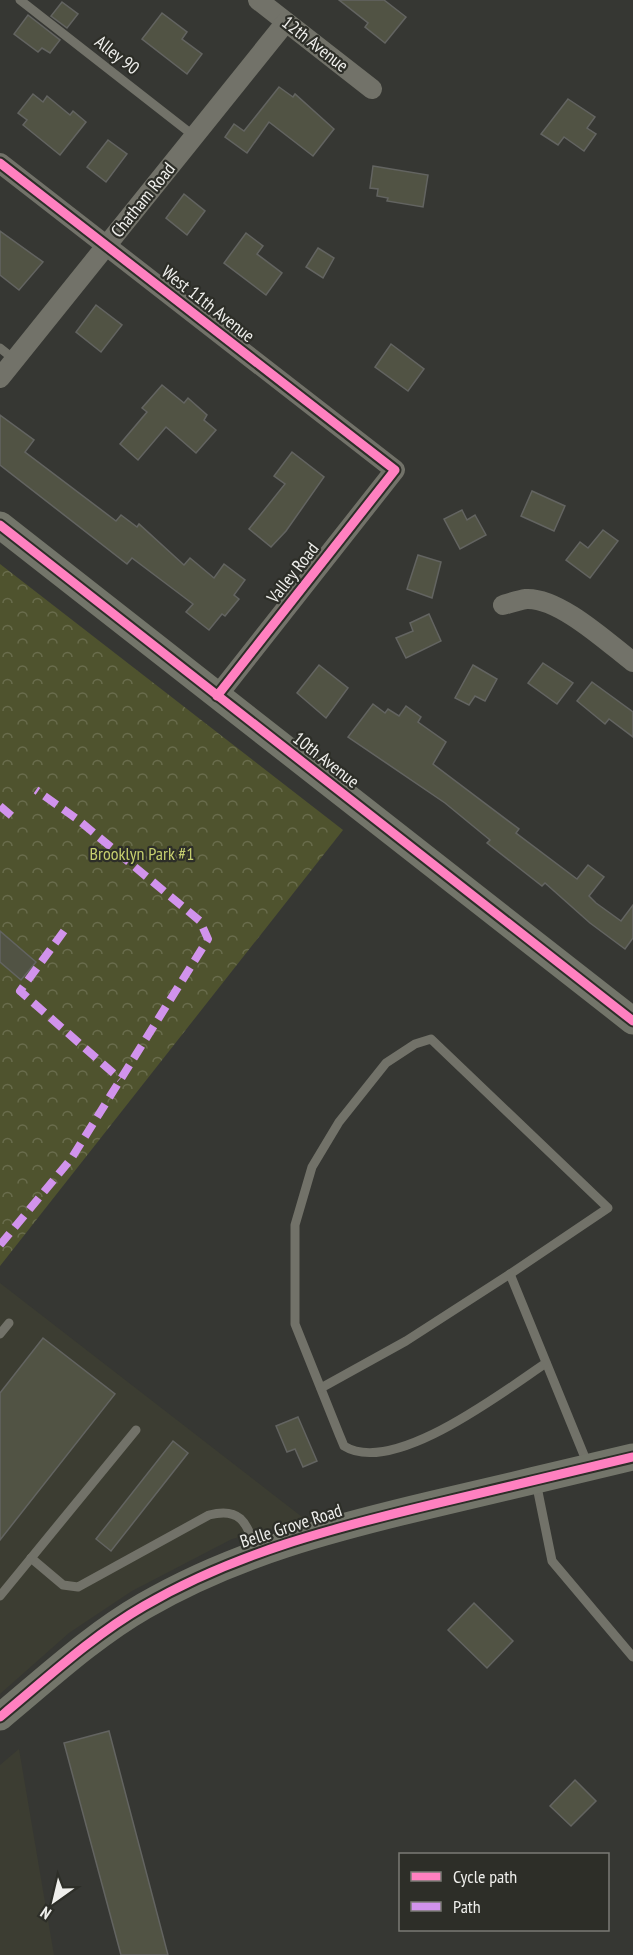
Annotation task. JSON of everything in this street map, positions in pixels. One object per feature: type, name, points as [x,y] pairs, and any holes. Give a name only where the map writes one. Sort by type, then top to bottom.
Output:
[{"type":"street","name":"12th Avenue","points":[[258,0],[372,89]]},
{"type":"street","name":"Chatham Road","points":[[0,378],[7,354],[106,246],[286,22]]},
{"type":"street","name":"West 11th Avenue","points":[[0,163],[395,470]]},
{"type":"street","name":"Valley Road","points":[[217,696],[395,470]]},
{"type":"street","name":"10th Avenue","points":[[0,525],[633,1021]]},
{"type":"street","points":[[503,605],[527,599],[551,606],[571,616],[633,662]]},
{"type":"street","name":"Belle Grove Road","points":[[0,1717],[84,1649],[142,1607],[201,1575],[257,1552],[338,1527],[633,1457]]},
{"type":"lane","name":"Alley 90","points":[[20,0],[194,136]]},
{"type":"lane","points":[[321,1388],[406,1341],[608,1208],[431,1039],[415,1044],[386,1063],[339,1122],[312,1167],[295,1225],[295,1324],[344,1446],[363,1454],[425,1439],[462,1420],[546,1364]]},
{"type":"lane","points":[[510,1274],[589,1467]]},
{"type":"lane","points":[[0,1334],[9,1323]]},
{"type":"lane","points":[[0,1596],[135,1430]]},
{"type":"lane","points":[[536,1480],[552,1561],[633,1657]]},
{"type":"lane","points":[[31,1558],[63,1585],[78,1587],[209,1515],[222,1512],[236,1515],[247,1524],[257,1552]]},
{"type":"shaded area","points":[[0,1283],[306,1520],[232,1539],[132,1591],[69,1633],[0,1694]]},
{"type":"shaded area","points":[[19,1749],[54,1955],[0,1955],[0,1765]]},
{"type":"green space","name":"Brooklyn Park #1","points":[[0,564],[343,830],[0,1266]]},
{"type":"building","points":[[339,0],[384,0],[406,17],[385,43],[365,27],[368,23]]},
{"type":"building","points":[[62,2],[78,14],[67,28],[51,16]]},
{"type":"building","points":[[162,13],[187,32],[182,39],[202,54],[187,74],[142,39]]},
{"type":"building","points":[[28,15],[60,40],[50,53],[42,48],[38,52],[14,34]]},
{"type":"building","points":[[279,87],[293,97],[295,94],[334,129],[313,156],[269,122],[247,153],[225,137],[234,124],[244,131]]},
{"type":"building","points":[[33,94],[43,102],[47,96],[70,115],[73,111],[86,122],[60,155],[23,125],[27,120],[18,113]]},
{"type":"building","points":[[568,99],[595,117],[587,128],[596,134],[584,151],[564,137],[558,145],[541,134]]},
{"type":"building","points":[[108,140],[127,154],[106,182],[87,167]]},
{"type":"building","points":[[373,166],[428,175],[423,207],[387,201],[388,198],[377,196],[378,189],[370,188]]},
{"type":"building","points":[[184,194],[205,211],[187,235],[166,218]]},
{"type":"building","points":[[0,231],[43,262],[19,290],[0,275]]},
{"type":"building","points":[[246,233],[263,246],[257,254],[282,273],[266,295],[224,263]]},
{"type":"building","points":[[318,248],[334,258],[323,278],[306,267]]},
{"type":"building","points":[[96,305],[122,325],[101,352],[76,332]]},
{"type":"building","points":[[391,344],[424,369],[408,391],[375,367]]},
{"type":"building","points":[[162,385],[184,403],[188,398],[207,415],[204,420],[216,430],[196,453],[166,427],[138,460],[120,444],[147,412],[142,408]]},
{"type":"building","points":[[0,415],[34,440],[25,452],[116,521],[121,515],[137,527],[139,524],[184,565],[190,558],[214,578],[224,564],[245,580],[234,595],[239,599],[225,616],[222,614],[209,630],[186,612],[193,604],[132,558],[127,564],[0,465]]},
{"type":"building","points":[[292,452],[324,477],[286,531],[271,547],[249,529],[285,484],[274,476]]},
{"type":"building","points":[[532,491],[565,506],[554,531],[521,516]]},
{"type":"building","points":[[462,510],[467,520],[475,515],[486,535],[460,549],[444,519]]},
{"type":"building","points":[[603,530],[618,541],[590,578],[566,560],[580,542],[588,548]]},
{"type":"building","points":[[418,555],[441,562],[432,598],[407,589]]},
{"type":"building","points":[[429,614],[441,641],[406,658],[396,638],[413,631],[410,623]]},
{"type":"building","points":[[543,663],[573,683],[557,704],[528,683]]},
{"type":"building","points":[[319,665],[348,688],[326,718],[297,693]]},
{"type":"building","points":[[473,665],[497,679],[485,701],[475,696],[469,705],[455,698]]},
{"type":"building","points":[[592,682],[633,712],[633,737],[609,719],[605,724],[577,701]]},
{"type":"building","points":[[373,704],[385,713],[388,709],[399,716],[406,706],[421,717],[418,722],[446,742],[433,764],[519,829],[516,833],[577,879],[588,865],[604,877],[589,896],[596,903],[621,921],[633,905],[633,938],[625,949],[590,923],[545,883],[542,886],[487,843],[490,840],[445,803],[348,737]]},
{"type":"building","points":[[0,931],[36,962],[21,980],[0,962]]},
{"type":"building","points":[[43,1338],[115,1394],[0,1540],[0,1393]]},
{"type":"building","points":[[298,1417],[317,1461],[303,1467],[295,1449],[287,1452],[276,1426]]},
{"type":"building","points":[[173,1441],[188,1453],[111,1551],[96,1539]]},
{"type":"building","points":[[474,1603],[513,1641],[487,1668],[448,1630]]},
{"type":"building","points":[[109,1731],[168,1955],[121,1955],[64,1743]]},
{"type":"building","points":[[575,1780],[596,1801],[571,1826],[550,1806]]},
{"type":"marked path","points":[[0,1245],[71,1159],[208,939],[200,921],[77,819],[36,790]]},
{"type":"marked path","points":[[0,806],[13,817]]},
{"type":"marked path","points":[[64,931],[20,991],[120,1079]]},
{"type":"cycle path","points":[[0,163],[395,470],[217,696]]},
{"type":"cycle path","points":[[0,525],[633,1021]]},
{"type":"cycle path","points":[[0,1717],[70,1658],[125,1618],[178,1587],[214,1571],[285,1544],[322,1533],[633,1457]]}]
